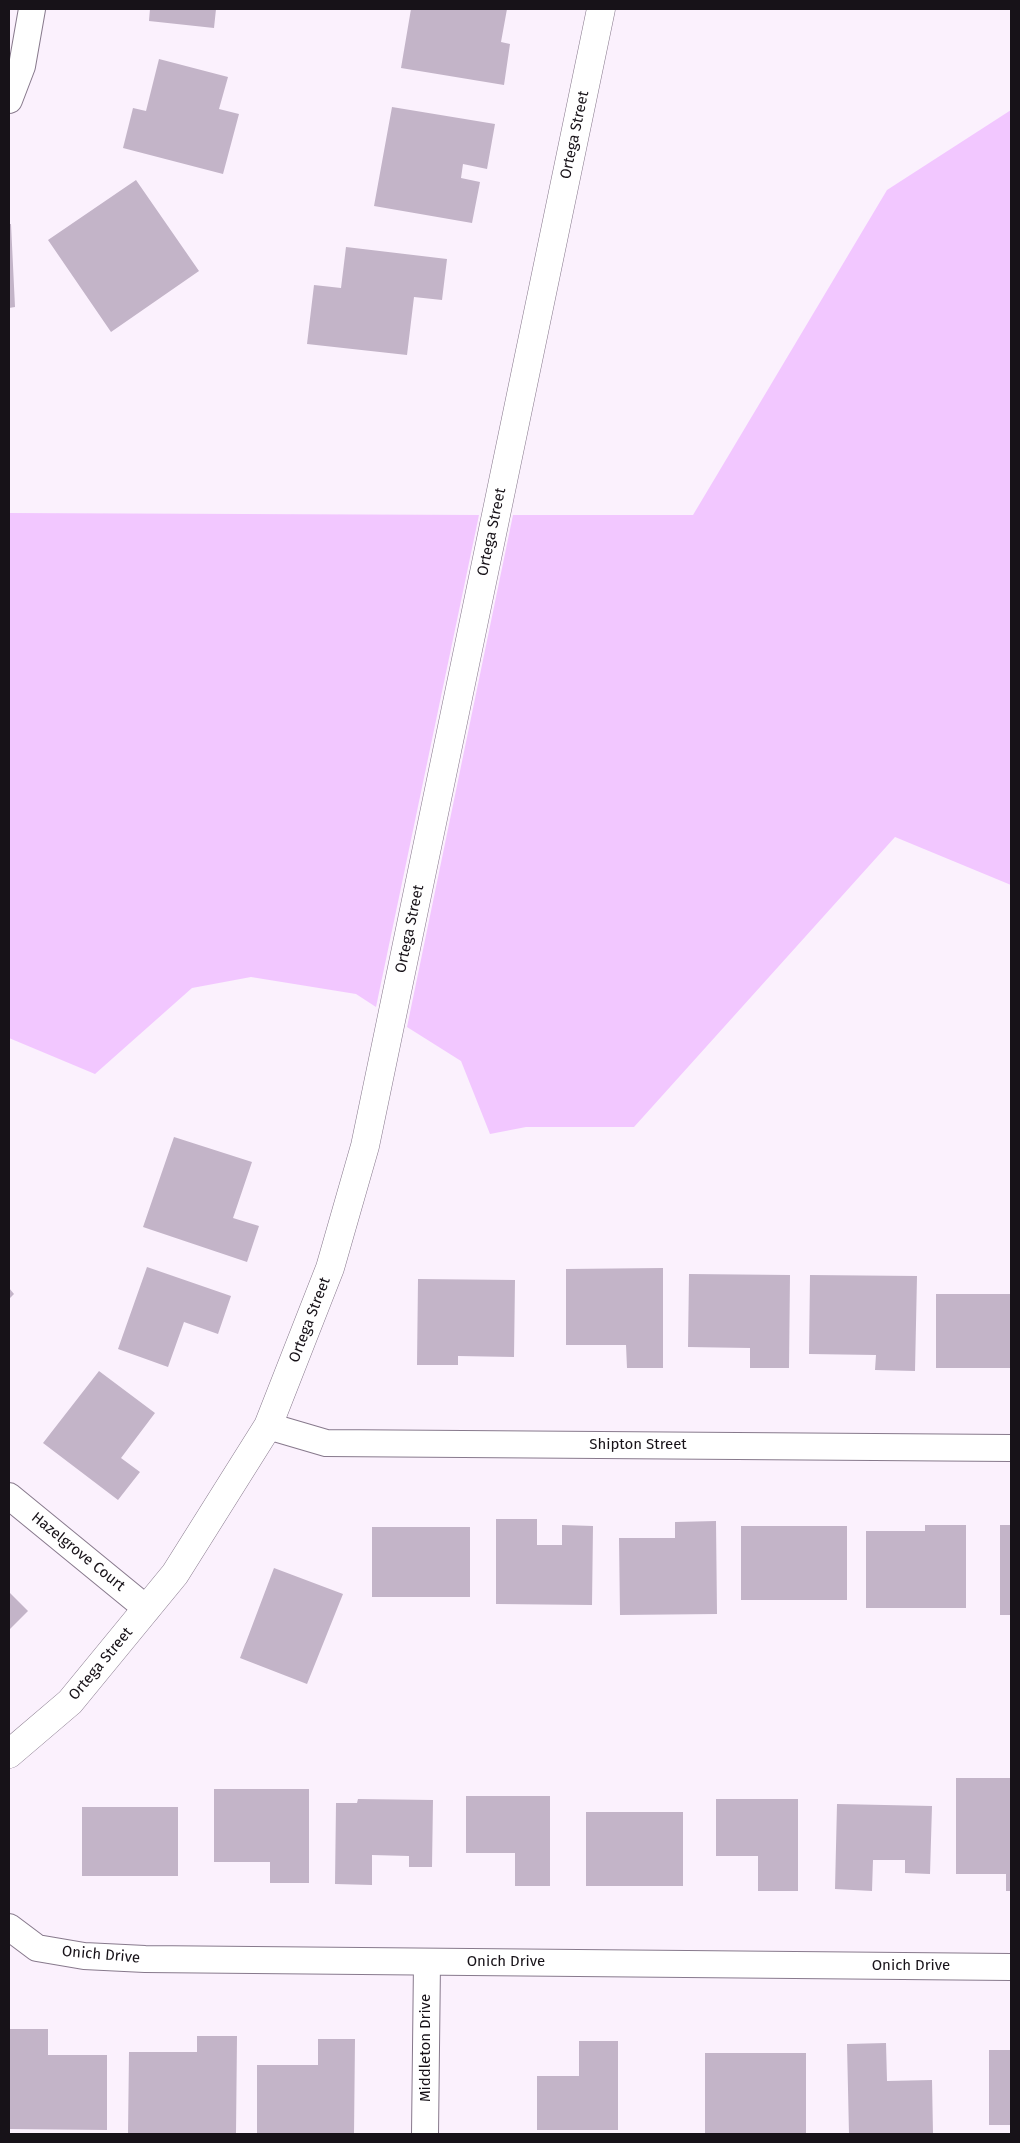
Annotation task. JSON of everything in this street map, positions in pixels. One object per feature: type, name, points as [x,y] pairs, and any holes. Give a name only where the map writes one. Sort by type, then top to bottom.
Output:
[{"type":"street","points":[[9,100],[22,66],[32,9]]},
{"type":"street","name":"Ortega Street","points":[[9,1754],[70,1702],[174,1574],[268,1426],[330,1268],[365,1146],[601,9]]},
{"type":"street","name":"Shipton Street","points":[[268,1426],[326,1443],[1011,1448]]},
{"type":"street","name":"Hazelgrove Court","points":[[9,1496],[147,1609]]},
{"type":"street","name":"Onich Drive","points":[[9,1927],[37,1948],[84,1956],[145,1959],[1011,1966]]},
{"type":"street","name":"Middleton Drive","points":[[426,2134],[427,1962]]},
{"type":"shaded area","points":[[1011,110],[1011,885],[895,837],[634,1127],[526,1127],[490,1134],[461,1061],[407,1027],[513,515],[693,515],[887,190]]},
{"type":"shaded area","points":[[9,513],[479,515],[376,1007],[356,994],[251,977],[192,988],[95,1074],[9,1038]]},
{"type":"building","points":[[150,9],[216,9],[214,28],[149,21]]},
{"type":"building","points":[[411,9],[507,9],[501,42],[510,44],[504,85],[401,68]]},
{"type":"building","points":[[159,59],[228,77],[219,109],[239,114],[223,174],[123,148],[133,108],[146,111]]},
{"type":"building","points":[[392,107],[495,124],[487,169],[463,164],[461,178],[480,182],[472,223],[374,206]]},
{"type":"building","points":[[136,180],[199,271],[111,332],[48,240]]},
{"type":"building","points":[[9,224],[11,224],[15,307],[9,308]]},
{"type":"building","points":[[346,247],[447,259],[442,300],[414,297],[407,355],[307,344],[314,285],[341,288]]},
{"type":"building","points":[[174,1137],[252,1162],[233,1218],[259,1226],[247,1262],[143,1227]]},
{"type":"building","points":[[147,1267],[231,1296],[218,1334],[184,1322],[168,1367],[118,1349]]},
{"type":"building","points":[[663,1268],[663,1368],[627,1368],[626,1345],[566,1345],[566,1269]]},
{"type":"building","points":[[689,1274],[790,1275],[789,1368],[750,1368],[750,1348],[688,1347]]},
{"type":"building","points":[[810,1275],[917,1276],[915,1371],[875,1370],[876,1355],[809,1354]]},
{"type":"building","points":[[418,1279],[515,1280],[514,1357],[458,1356],[458,1365],[417,1365]]},
{"type":"building","points":[[9,1288],[14,1294],[9,1299]]},
{"type":"building","points":[[936,1294],[1011,1294],[1011,1368],[936,1368]]},
{"type":"building","points":[[99,1371],[155,1413],[121,1458],[140,1472],[118,1500],[43,1443]]},
{"type":"building","points":[[496,1519],[537,1519],[537,1545],[562,1545],[562,1525],[593,1526],[592,1605],[496,1604]]},
{"type":"building","points":[[716,1521],[717,1614],[620,1615],[619,1538],[675,1538],[675,1522]]},
{"type":"building","points":[[925,1525],[966,1525],[966,1608],[866,1608],[866,1531],[925,1531]]},
{"type":"building","points":[[1000,1525],[1011,1525],[1011,1615],[1000,1615]]},
{"type":"building","points":[[741,1526],[847,1526],[847,1600],[741,1600]]},
{"type":"building","points":[[372,1527],[470,1527],[470,1597],[372,1597]]},
{"type":"building","points":[[274,1568],[343,1594],[307,1684],[240,1658]]},
{"type":"building","points":[[9,1592],[28,1611],[9,1630]]},
{"type":"building","points":[[956,1778],[1011,1778],[1011,1891],[1006,1891],[1006,1874],[956,1874]]},
{"type":"building","points":[[214,1789],[309,1789],[309,1883],[270,1883],[270,1862],[214,1862]]},
{"type":"building","points":[[466,1796],[550,1796],[550,1886],[515,1886],[515,1853],[466,1853]]},
{"type":"building","points":[[358,1799],[433,1800],[432,1867],[409,1867],[409,1856],[372,1855],[372,1885],[335,1884],[336,1803],[357,1803]]},
{"type":"building","points":[[716,1799],[798,1799],[798,1891],[758,1891],[758,1856],[716,1856]]},
{"type":"building","points":[[837,1804],[932,1806],[930,1874],[905,1873],[905,1860],[873,1860],[872,1891],[835,1889]]},
{"type":"building","points":[[82,1807],[178,1807],[178,1876],[82,1876]]},
{"type":"building","points":[[586,1812],[683,1812],[683,1886],[586,1886]]},
{"type":"building","points":[[10,2029],[48,2029],[48,2055],[107,2055],[107,2130],[10,2129]]},
{"type":"building","points":[[197,2036],[237,2036],[236,2133],[128,2134],[129,2052],[197,2052]]},
{"type":"building","points":[[318,2039],[355,2039],[354,2134],[257,2134],[257,2065],[318,2065]]},
{"type":"building","points":[[579,2041],[618,2041],[618,2130],[537,2130],[537,2076],[579,2076]]},
{"type":"building","points":[[886,2043],[887,2081],[932,2080],[933,2134],[849,2134],[847,2044]]},
{"type":"building","points":[[989,2050],[1011,2050],[1011,2125],[989,2125]]},
{"type":"building","points":[[705,2053],[806,2053],[806,2134],[705,2134]]}]
